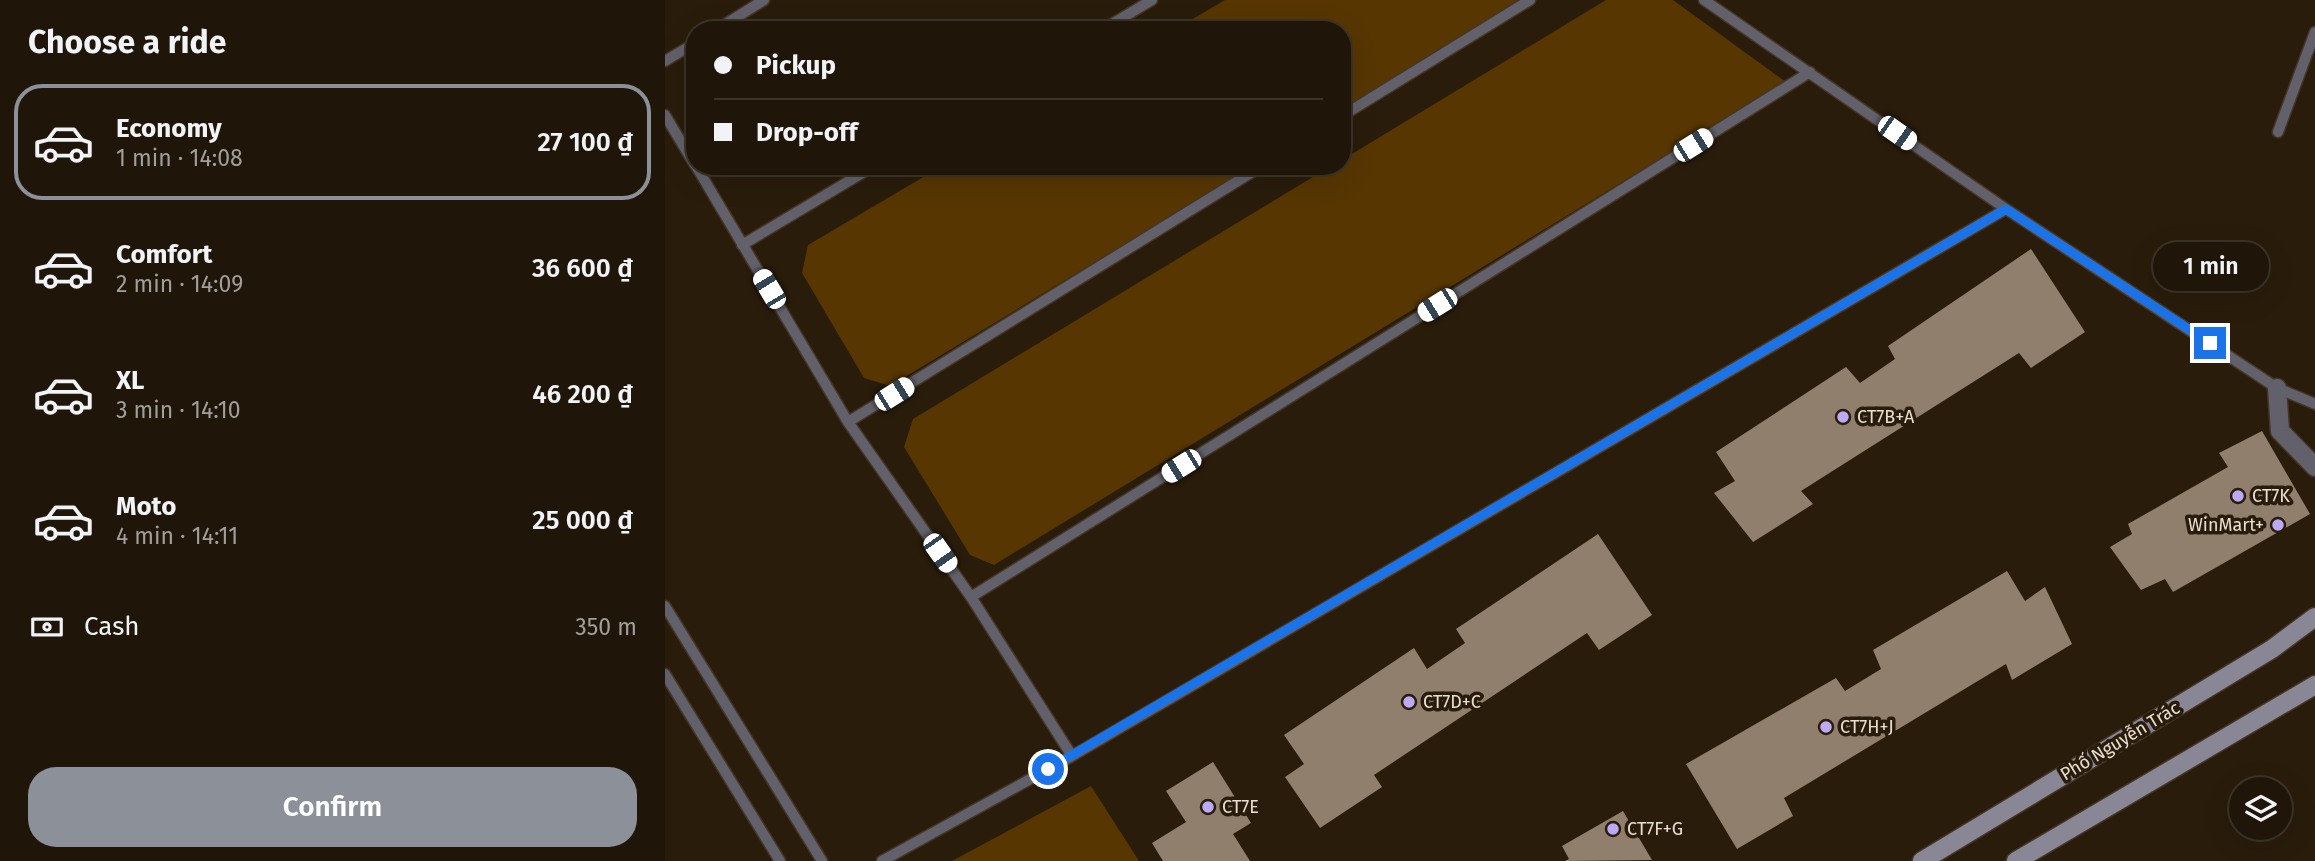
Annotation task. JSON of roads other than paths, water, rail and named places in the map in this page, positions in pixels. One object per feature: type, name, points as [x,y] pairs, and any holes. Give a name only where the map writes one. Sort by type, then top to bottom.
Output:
[{"type":"main road","name":"Phố Nguyễn Trác","points":[[1922,861],[2272,649],[2315,617]]},
{"type":"main road","points":[[2016,861],[2315,685]]},
{"type":"street","points":[[2277,388],[2280,431],[2315,467]]},
{"type":"lane","points":[[730,21],[764,0]]},
{"type":"lane","points":[[1117,21],[1152,0]]},
{"type":"lane","points":[[1351,110],[1530,0]]},
{"type":"lane","points":[[1705,0],[2006,209],[2277,388],[2315,404]]},
{"type":"lane","points":[[2278,132],[2315,32]]},
{"type":"lane","points":[[665,61],[686,48]]},
{"type":"lane","points":[[971,597],[1810,72]]},
{"type":"lane","points":[[665,115],[686,150]]},
{"type":"lane","points":[[701,175],[848,422],[971,597],[1072,756]]},
{"type":"lane","points":[[742,245],[859,175]]},
{"type":"lane","points":[[848,422],[1247,175]]},
{"type":"lane","points":[[882,861],[1072,756],[2006,209]]},
{"type":"lane","points":[[665,606],[822,861]]},
{"type":"lane","points":[[665,674],[780,861]]},
{"type":"place","name":"CT7B+A","points":[[1843,417]]},
{"type":"place","name":"CT7K","points":[[2238,496]]},
{"type":"place","name":"WinMart+","points":[[2278,525]]},
{"type":"place","name":"CT7D+C","points":[[1409,702]]},
{"type":"place","name":"CT7H+J","points":[[1826,727]]},
{"type":"place","name":"CT7E","points":[[1208,807]]},
{"type":"place","name":"CT7F+G","points":[[1613,829]]}]
